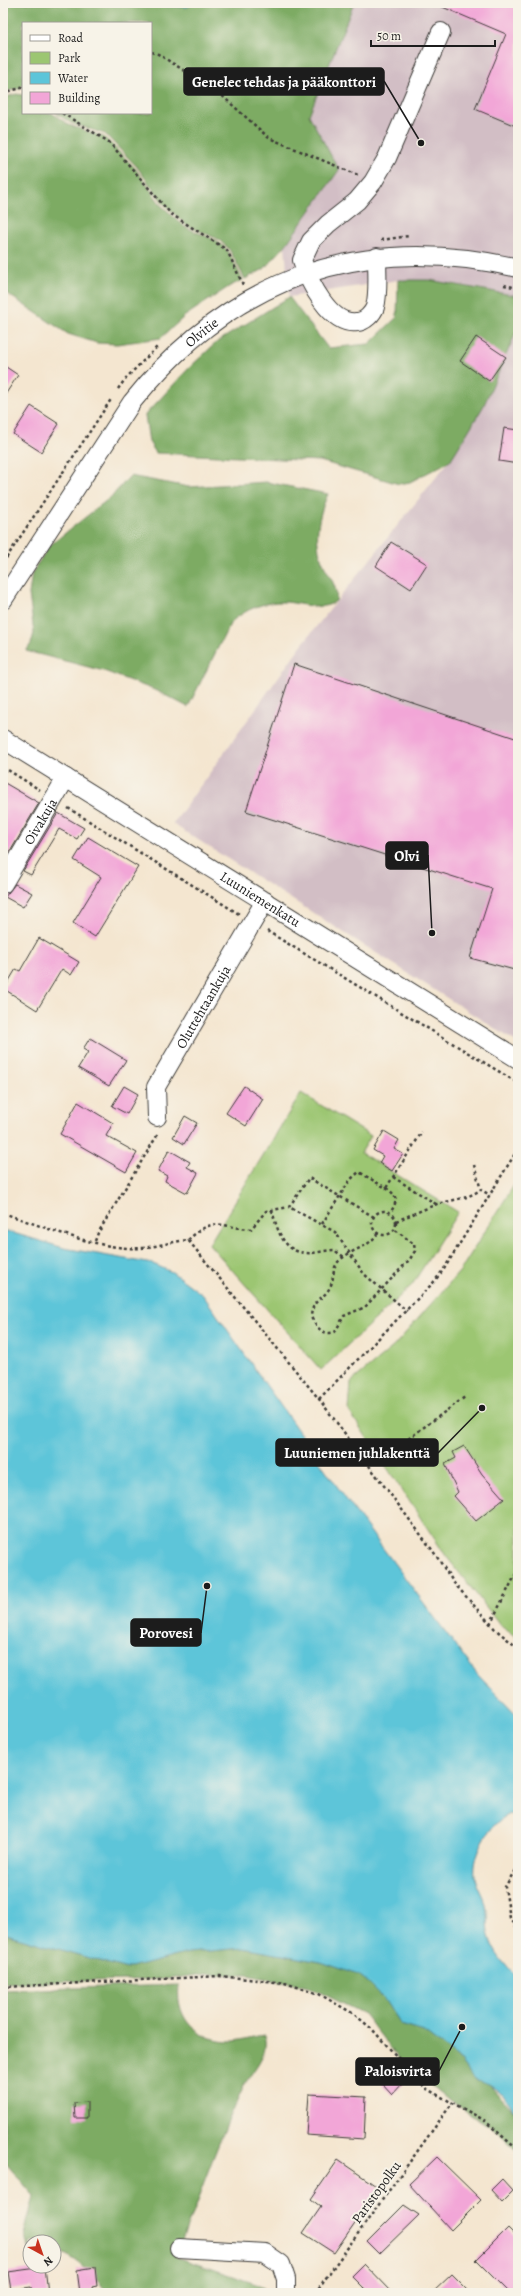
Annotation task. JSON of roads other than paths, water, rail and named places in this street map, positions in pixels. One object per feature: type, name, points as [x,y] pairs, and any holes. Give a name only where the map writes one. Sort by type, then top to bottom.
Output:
[{"type":"street","points":[[377,257],[375,307],[367,318],[360,322],[344,321],[330,312],[306,274],[302,260],[311,241],[328,224],[357,201],[373,182],[387,158],[441,32]]},
{"type":"street","name":"Olvitie","points":[[3,600],[132,402],[154,374],[175,353],[202,331],[250,298],[306,274],[358,260],[377,257],[438,256],[518,268]]},
{"type":"street","name":"Luuniemenkatu","points":[[3,739],[518,1059]]},
{"type":"street","name":"Oivakuja","points":[[3,884],[66,778]]},
{"type":"street","name":"Oluttehtaankuja","points":[[157,1117],[156,1087],[265,902]]},
{"type":"street","points":[[179,2248],[265,2253],[281,2264],[286,2279],[286,2293]]},
{"type":"water","points":[[129,3],[194,3],[187,7],[137,5]]},
{"type":"water","points":[[3,1230],[64,1248],[153,1264],[172,1272],[203,1295],[346,1499],[477,1674],[518,1717],[518,1817],[509,1814],[495,1824],[489,1832],[479,1849],[476,1858],[475,1876],[486,1905],[491,1942],[500,1959],[518,1978],[518,2116],[503,2094],[489,2085],[475,2080],[458,2058],[424,2032],[401,2025],[382,1996],[359,1975],[321,1962],[243,1948],[188,1953],[127,1969],[3,1933]]},
{"type":"place","name":"Genelec tehdas ja pääkonttori","points":[[421,143]]},
{"type":"place","name":"Olvi","points":[[432,933]]},
{"type":"place","name":"Luuniemen juhlakenttä","points":[[482,1408]]},
{"type":"place","name":"Porovesi","points":[[207,1586]]},
{"type":"place","name":"Paloisvirta","points":[[462,2027]]}]
